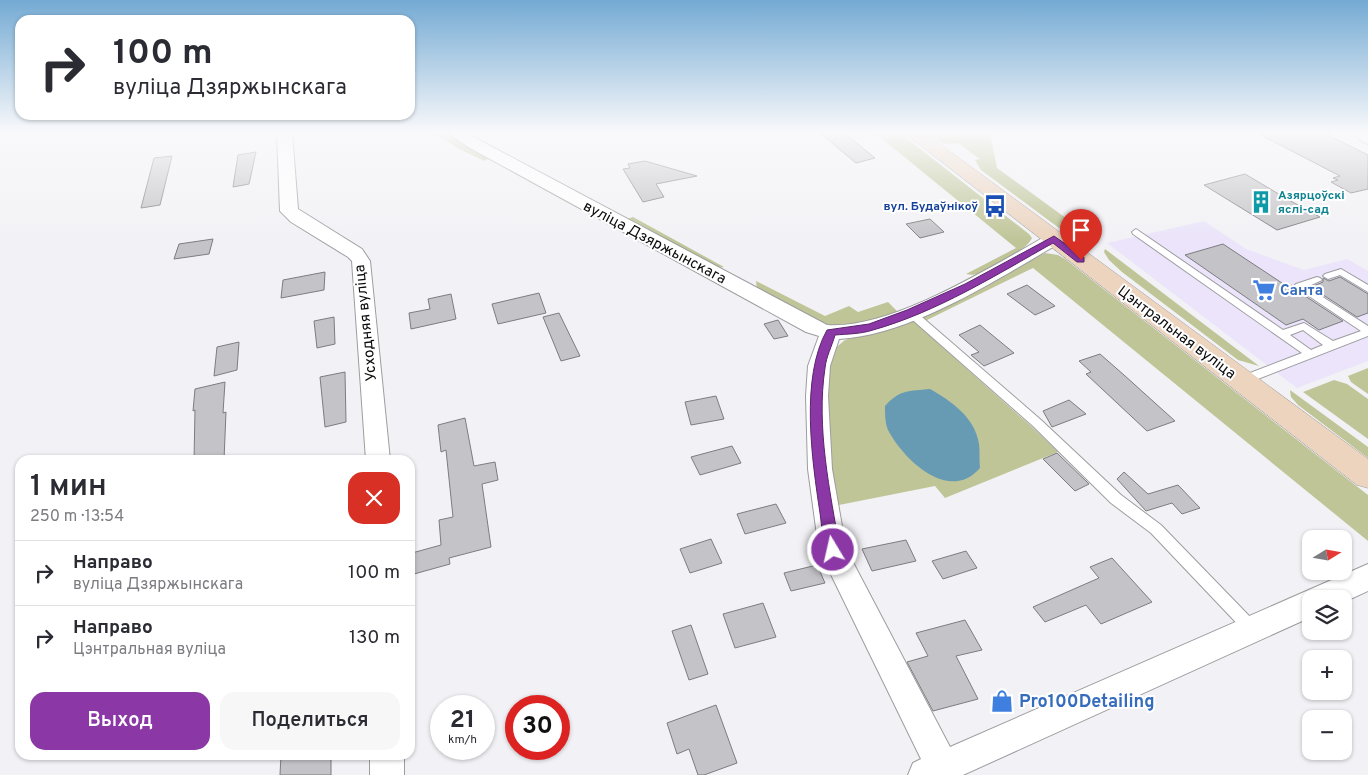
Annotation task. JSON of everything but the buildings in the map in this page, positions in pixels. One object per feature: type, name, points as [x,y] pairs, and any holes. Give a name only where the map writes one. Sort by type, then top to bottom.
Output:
[{"type":"main road","name":"Цэнтральная вуліца","points":[[963,169],[1368,476]]},
{"type":"street","name":"Усходняя вуліца","points":[[286,169],[289,211],[297,218],[355,253],[361,261],[378,455]]},
{"type":"street","name":"вуліца Дзяржынскага","points":[[520,169],[813,327],[831,332],[871,328],[911,313],[969,286],[1054,239]]},
{"type":"street","points":[[831,332],[819,366],[817,396],[820,469],[833,550],[934,772],[1302,607]]},
{"type":"street","points":[[1340,590],[1368,577]]},
{"type":"street","points":[[387,760],[387,775]]},
{"type":"lane","points":[[1136,232],[1310,354]]},
{"type":"lane","points":[[1328,276],[1341,272],[1368,289]]},
{"type":"lane","points":[[1317,280],[1299,286],[1368,332]]},
{"type":"lane","points":[[911,313],[1037,423],[1116,499],[1156,529],[1253,630]]},
{"type":"lane","points":[[1281,334],[1304,326],[1332,346]]},
{"type":"lane","points":[[1241,381],[1368,332]]},
{"type":"shaded area","points":[[1204,221],[1246,249],[1304,270],[1347,259],[1368,271],[1368,361],[1297,388],[1107,243]]},
{"type":"green space","points":[[919,169],[946,169],[1032,238],[1023,248],[1008,259],[978,274],[966,274],[1016,248]]},
{"type":"green space","points":[[999,169],[1092,237],[1075,237],[1063,231],[981,170]]},
{"type":"green space","points":[[633,217],[724,267],[717,268],[627,219]]},
{"type":"green space","points":[[1105,249],[1259,366],[1238,360],[1122,272],[1109,260],[1104,252]]},
{"type":"green space","points":[[1045,253],[1058,255],[1065,259],[1368,495],[1368,541],[1033,268],[925,321],[920,317]]},
{"type":"green space","points":[[756,281],[825,316],[849,306],[858,312],[888,302],[898,312],[859,325],[824,325],[757,290]]},
{"type":"green space","points":[[912,320],[1058,452],[945,498],[935,486],[839,505],[843,536],[853,572],[841,551],[823,399],[833,350],[845,340]]},
{"type":"green space","points":[[1368,368],[1368,394],[1351,382],[1348,376]]},
{"type":"green space","points":[[1334,380],[1347,384],[1368,399],[1368,439],[1303,392]]},
{"type":"green space","points":[[1290,390],[1368,447],[1368,458],[1298,405],[1291,397]]},
{"type":"water","points":[[930,389],[961,411],[977,434],[980,468],[968,478],[955,481],[941,479],[928,473],[904,453],[888,430],[885,406],[890,401],[905,392]]},
{"type":"place","name":"Азярцоўскі яслі-сад","points":[[1261,202]]},
{"type":"place","name":"вул. Будаўнікоў","points":[[995,206]]},
{"type":"place","name":"Санта","points":[[1264,290]]},
{"type":"place","name":"Pro100Detailing","points":[[1002,701]]},
{"type":"route","points":[[833,550],[820,469],[817,396],[819,366],[831,332],[871,328],[911,313],[969,286],[1054,239],[1081,260]]}]
